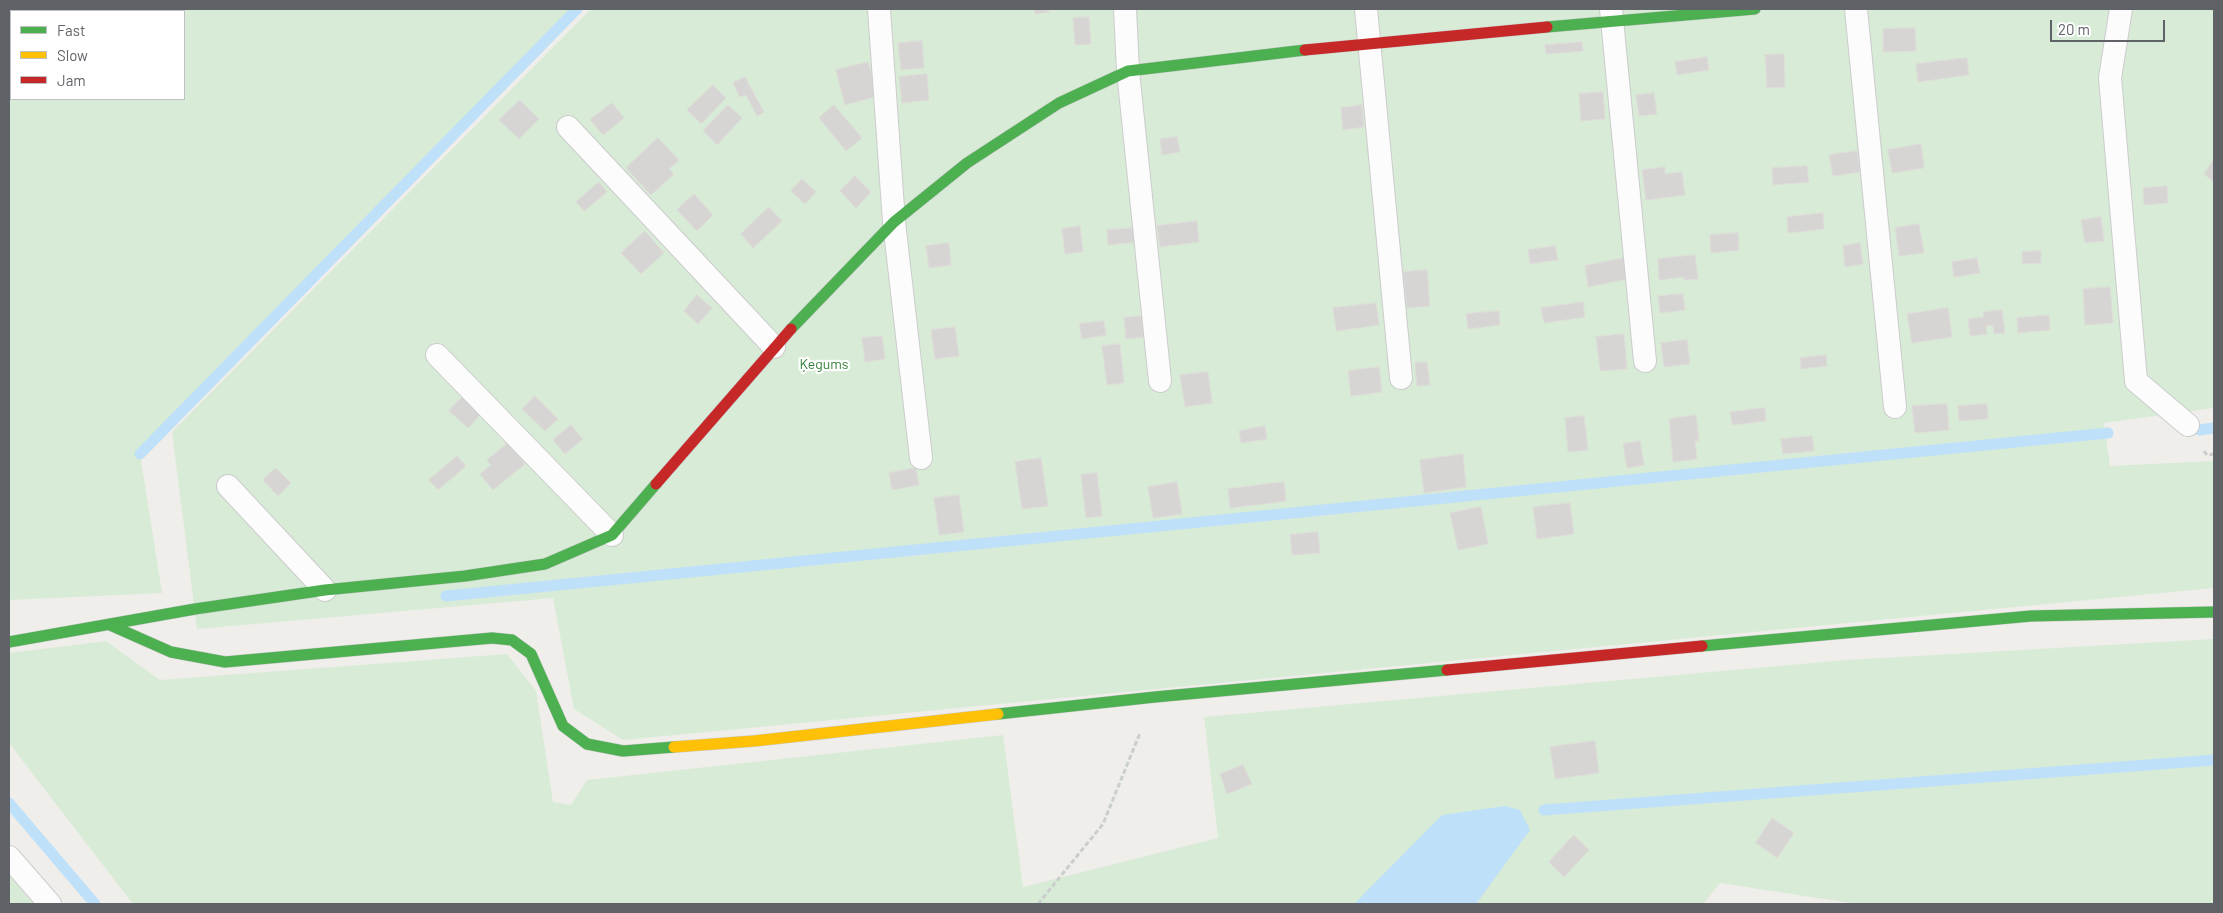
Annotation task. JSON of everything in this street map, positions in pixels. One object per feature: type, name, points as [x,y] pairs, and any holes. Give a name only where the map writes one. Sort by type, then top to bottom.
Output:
[{"type":"street","points":[[9,642],[195,609],[325,590],[465,576],[545,564],[612,535],[774,347],[894,222],[967,163],[1050,108],[1128,71],[1612,15],[1755,9]]},
{"type":"street","points":[[110,625],[171,652],[225,662],[492,638],[512,640],[531,654],[563,726],[586,744],[623,751],[754,741],[1155,697],[2032,616],[2214,612]]},
{"type":"lane","points":[[879,9],[894,222],[921,458]]},
{"type":"lane","points":[[1125,9],[1128,71],[1160,381]]},
{"type":"lane","points":[[1366,9],[1401,378]]},
{"type":"lane","points":[[1856,9],[1895,407]]},
{"type":"lane","points":[[2121,9],[2110,78],[2136,381],[2188,425]]},
{"type":"lane","points":[[1612,15],[1645,361]]},
{"type":"lane","points":[[568,127],[774,347]]},
{"type":"lane","points":[[437,356],[612,535]]},
{"type":"lane","points":[[228,486],[325,590]]},
{"type":"lane","points":[[9,857],[50,904]]},
{"type":"path","points":[[1038,904],[1103,824],[1155,697]]},
{"type":"green space","points":[[9,9],[577,9],[140,454],[162,593],[9,600]]},
{"type":"green space","name":"Ķegums","points":[[591,9],[2214,9],[2214,408],[2104,423],[2110,466],[2214,461],[2214,588],[623,740],[574,709],[553,598],[197,629],[172,432]]},
{"type":"green space","points":[[2214,639],[2214,904],[1857,904],[1720,883],[1703,904],[133,904],[9,743],[9,653],[106,641],[160,680],[507,654],[536,691],[553,802],[571,805],[587,780],[1003,735],[1023,887],[1218,838],[1204,717],[1846,660]]},
{"type":"green space","points":[[9,875],[33,904],[9,904]]},
{"type":"water","points":[[1505,806],[1520,810],[1530,830],[1476,904],[1354,904],[1442,815]]},
{"type":"building","points":[[1035,9],[1049,9],[1049,12],[1035,14]]},
{"type":"building","points":[[1089,17],[1091,44],[1075,45],[1073,18]]},
{"type":"building","points":[[1915,28],[1916,51],[1883,52],[1883,29]]},
{"type":"building","points":[[922,41],[924,68],[901,70],[898,43]]},
{"type":"building","points":[[1582,42],[1583,51],[1546,54],[1545,45]]},
{"type":"building","points":[[1784,54],[1785,87],[1767,88],[1765,55]]},
{"type":"building","points":[[1707,57],[1709,70],[1677,75],[1675,62]]},
{"type":"building","points":[[1967,58],[1969,75],[1918,82],[1916,64]]},
{"type":"building","points":[[868,62],[878,96],[845,105],[836,70]]},
{"type":"building","points":[[927,74],[929,100],[902,103],[899,77]]},
{"type":"building","points":[[745,77],[764,112],[757,116],[746,95],[740,97],[733,83]]},
{"type":"building","points":[[713,85],[726,98],[701,124],[687,110]]},
{"type":"building","points":[[1603,92],[1605,119],[1581,121],[1579,94]]},
{"type":"building","points":[[1654,93],[1657,114],[1639,116],[1636,95]]},
{"type":"building","points":[[520,100],[539,119],[519,139],[499,120]]},
{"type":"building","points":[[612,103],[624,118],[603,135],[590,120]]},
{"type":"building","points":[[728,105],[742,118],[717,145],[703,131]]},
{"type":"building","points":[[834,105],[862,138],[846,151],[819,118]]},
{"type":"building","points":[[1362,105],[1364,127],[1343,130],[1341,108]]},
{"type":"building","points":[[1177,137],[1180,152],[1162,155],[1160,139]]},
{"type":"building","points":[[658,138],[679,160],[669,169],[674,174],[651,195],[626,168]]},
{"type":"building","points":[[1921,144],[1924,168],[1892,173],[1888,150]]},
{"type":"building","points":[[1857,151],[1860,172],[1833,176],[1829,155]]},
{"type":"building","points":[[2214,160],[2214,182],[2204,174]]},
{"type":"building","points":[[1807,166],[1809,182],[1773,185],[1772,168]]},
{"type":"building","points":[[1665,167],[1665,174],[1682,172],[1685,195],[1646,200],[1642,170]]},
{"type":"building","points":[[855,176],[871,192],[856,208],[840,191]]},
{"type":"building","points":[[802,179],[816,192],[805,204],[791,191]]},
{"type":"building","points":[[599,182],[607,192],[584,211],[576,202]]},
{"type":"building","points":[[2167,186],[2168,203],[2144,205],[2143,188]]},
{"type":"building","points":[[694,194],[713,215],[697,231],[677,210]]},
{"type":"building","points":[[769,207],[782,221],[753,248],[741,234]]},
{"type":"building","points":[[1823,213],[1824,229],[1788,233],[1787,217]]},
{"type":"building","points":[[2101,217],[2104,241],[2085,243],[2081,220]]},
{"type":"building","points":[[1197,221],[1199,242],[1160,247],[1157,226]]},
{"type":"building","points":[[1919,224],[1924,253],[1899,256],[1895,228]]},
{"type":"building","points":[[1080,226],[1083,252],[1065,254],[1062,229]]},
{"type":"building","points":[[1136,228],[1137,242],[1108,245],[1107,230]]},
{"type":"building","points":[[645,231],[664,253],[641,274],[621,253]]},
{"type":"building","points":[[1738,233],[1739,250],[1711,253],[1710,235]]},
{"type":"building","points":[[949,243],[951,265],[929,268],[926,246]]},
{"type":"building","points":[[1860,243],[1863,264],[1845,267],[1843,246]]},
{"type":"building","points":[[1555,246],[1558,260],[1530,264],[1528,250]]},
{"type":"building","points":[[2041,251],[2041,263],[2023,264],[2022,252]]},
{"type":"building","points":[[1695,255],[1698,279],[1684,280],[1684,277],[1659,280],[1658,259]]},
{"type":"building","points":[[1623,258],[1627,279],[1588,287],[1585,266]]},
{"type":"building","points":[[1977,258],[1980,273],[1954,277],[1952,262]]},
{"type":"building","points":[[1427,270],[1430,306],[1407,308],[1403,272]]},
{"type":"building","points":[[2110,287],[2113,323],[2085,325],[2083,289]]},
{"type":"building","points":[[1683,294],[1685,310],[1660,313],[1658,296]]},
{"type":"building","points":[[697,295],[712,308],[698,324],[684,311]]},
{"type":"building","points":[[1583,302],[1585,317],[1544,323],[1541,308]]},
{"type":"building","points":[[1376,303],[1379,325],[1336,331],[1333,308]]},
{"type":"building","points":[[1948,308],[1952,337],[1912,343],[1907,314]]},
{"type":"building","points":[[2002,310],[2005,333],[1994,334],[1993,325],[1986,326],[1987,334],[1970,336],[1968,319],[1984,317],[1983,312]]},
{"type":"building","points":[[1499,311],[1500,325],[1468,329],[1466,314]]},
{"type":"building","points":[[2049,315],[2050,330],[2018,333],[2017,318]]},
{"type":"building","points":[[1142,316],[1144,337],[1126,339],[1124,318]]},
{"type":"building","points":[[1104,321],[1106,335],[1082,339],[1079,324]]},
{"type":"building","points":[[955,327],[959,356],[935,359],[931,330]]},
{"type":"building","points":[[1624,334],[1627,369],[1600,371],[1596,337]]},
{"type":"building","points":[[882,336],[885,359],[865,362],[862,338]]},
{"type":"building","points":[[1687,340],[1690,364],[1664,367],[1661,343]]},
{"type":"building","points":[[1120,344],[1124,383],[1107,385],[1102,346]]},
{"type":"building","points":[[1826,355],[1827,366],[1801,369],[1800,358]]},
{"type":"building","points":[[1427,362],[1430,385],[1417,386],[1415,363]]},
{"type":"building","points":[[1379,367],[1382,392],[1351,396],[1348,371]]},
{"type":"building","points":[[1208,372],[1212,403],[1185,407],[1180,375]]},
{"type":"building","points":[[535,396],[558,419],[545,431],[522,409]]},
{"type":"building","points":[[462,397],[481,414],[468,428],[449,411]]},
{"type":"building","points":[[1947,404],[1949,430],[1915,433],[1912,406]]},
{"type":"building","points":[[1987,404],[1988,419],[1959,421],[1958,406]]},
{"type":"building","points":[[1765,408],[1766,421],[1732,425],[1730,412]]},
{"type":"building","points":[[1696,415],[1699,441],[1695,441],[1697,459],[1673,462],[1669,419]]},
{"type":"building","points":[[1584,416],[1588,450],[1568,452],[1565,418]]},
{"type":"building","points":[[571,425],[583,439],[565,454],[553,440]]},
{"type":"building","points":[[1265,426],[1267,439],[1241,443],[1239,431]]},
{"type":"building","points":[[1812,436],[1814,451],[1783,454],[1781,439]]},
{"type":"building","points":[[1640,441],[1644,465],[1627,468],[1623,444]]},
{"type":"building","points":[[508,443],[525,464],[493,490],[480,474],[491,465],[487,460]]},
{"type":"building","points":[[1463,454],[1466,487],[1424,493],[1420,460]]},
{"type":"building","points":[[457,456],[466,466],[438,490],[429,480]]},
{"type":"building","points":[[1041,458],[1048,506],[1022,509],[1015,462]]},
{"type":"building","points":[[276,468],[291,483],[278,496],[263,480]]},
{"type":"building","points":[[916,468],[919,485],[892,490],[889,473]]},
{"type":"building","points":[[1097,473],[1102,516],[1086,518],[1081,475]]},
{"type":"building","points":[[1177,482],[1182,514],[1153,518],[1148,487]]},
{"type":"building","points":[[1284,482],[1286,501],[1230,508],[1228,489]]},
{"type":"building","points":[[959,495],[964,532],[939,535],[934,498]]},
{"type":"building","points":[[1570,503],[1574,534],[1537,539],[1533,507]]},
{"type":"building","points":[[1481,507],[1488,544],[1458,550],[1450,513]]},
{"type":"building","points":[[1318,532],[1320,553],[1292,555],[1290,535]]},
{"type":"building","points":[[1595,741],[1599,773],[1555,779],[1550,747]]},
{"type":"building","points":[[1243,765],[1252,784],[1227,794],[1220,774]]},
{"type":"building","points":[[1772,818],[1794,833],[1777,858],[1756,843]]},
{"type":"building","points":[[1574,835],[1589,850],[1564,877],[1549,862]]},
{"type":"waterway","points":[[140,454],[577,9]]},
{"type":"waterway","points":[[2199,430],[2214,428]]},
{"type":"waterway","points":[[446,596],[2108,433]]},
{"type":"waterway","points":[[1544,810],[2214,760]]},
{"type":"waterway","points":[[9,803],[95,904]]},
{"type":"traffic: fast","points":[[1547,27],[1755,9]]},
{"type":"traffic: fast","points":[[791,329],[894,222],[967,163],[1059,103],[1128,71],[1305,50]]},
{"type":"traffic: fast","points":[[9,642],[195,609],[325,590],[465,576],[545,564],[612,535],[656,484]]},
{"type":"traffic: fast","points":[[1702,646],[2031,616],[2214,612]]},
{"type":"traffic: fast","points":[[110,625],[171,652],[225,662],[492,638],[512,640],[531,654],[563,726],[587,744],[623,751],[674,747]]},
{"type":"traffic: fast","points":[[998,714],[1155,697],[1447,670]]},
{"type":"traffic: slow","points":[[674,747],[754,741],[998,714]]},
{"type":"traffic: jam","points":[[1305,50],[1547,27]]},
{"type":"traffic: jam","points":[[656,484],[791,329]]},
{"type":"traffic: jam","points":[[1447,670],[1702,646]]}]
